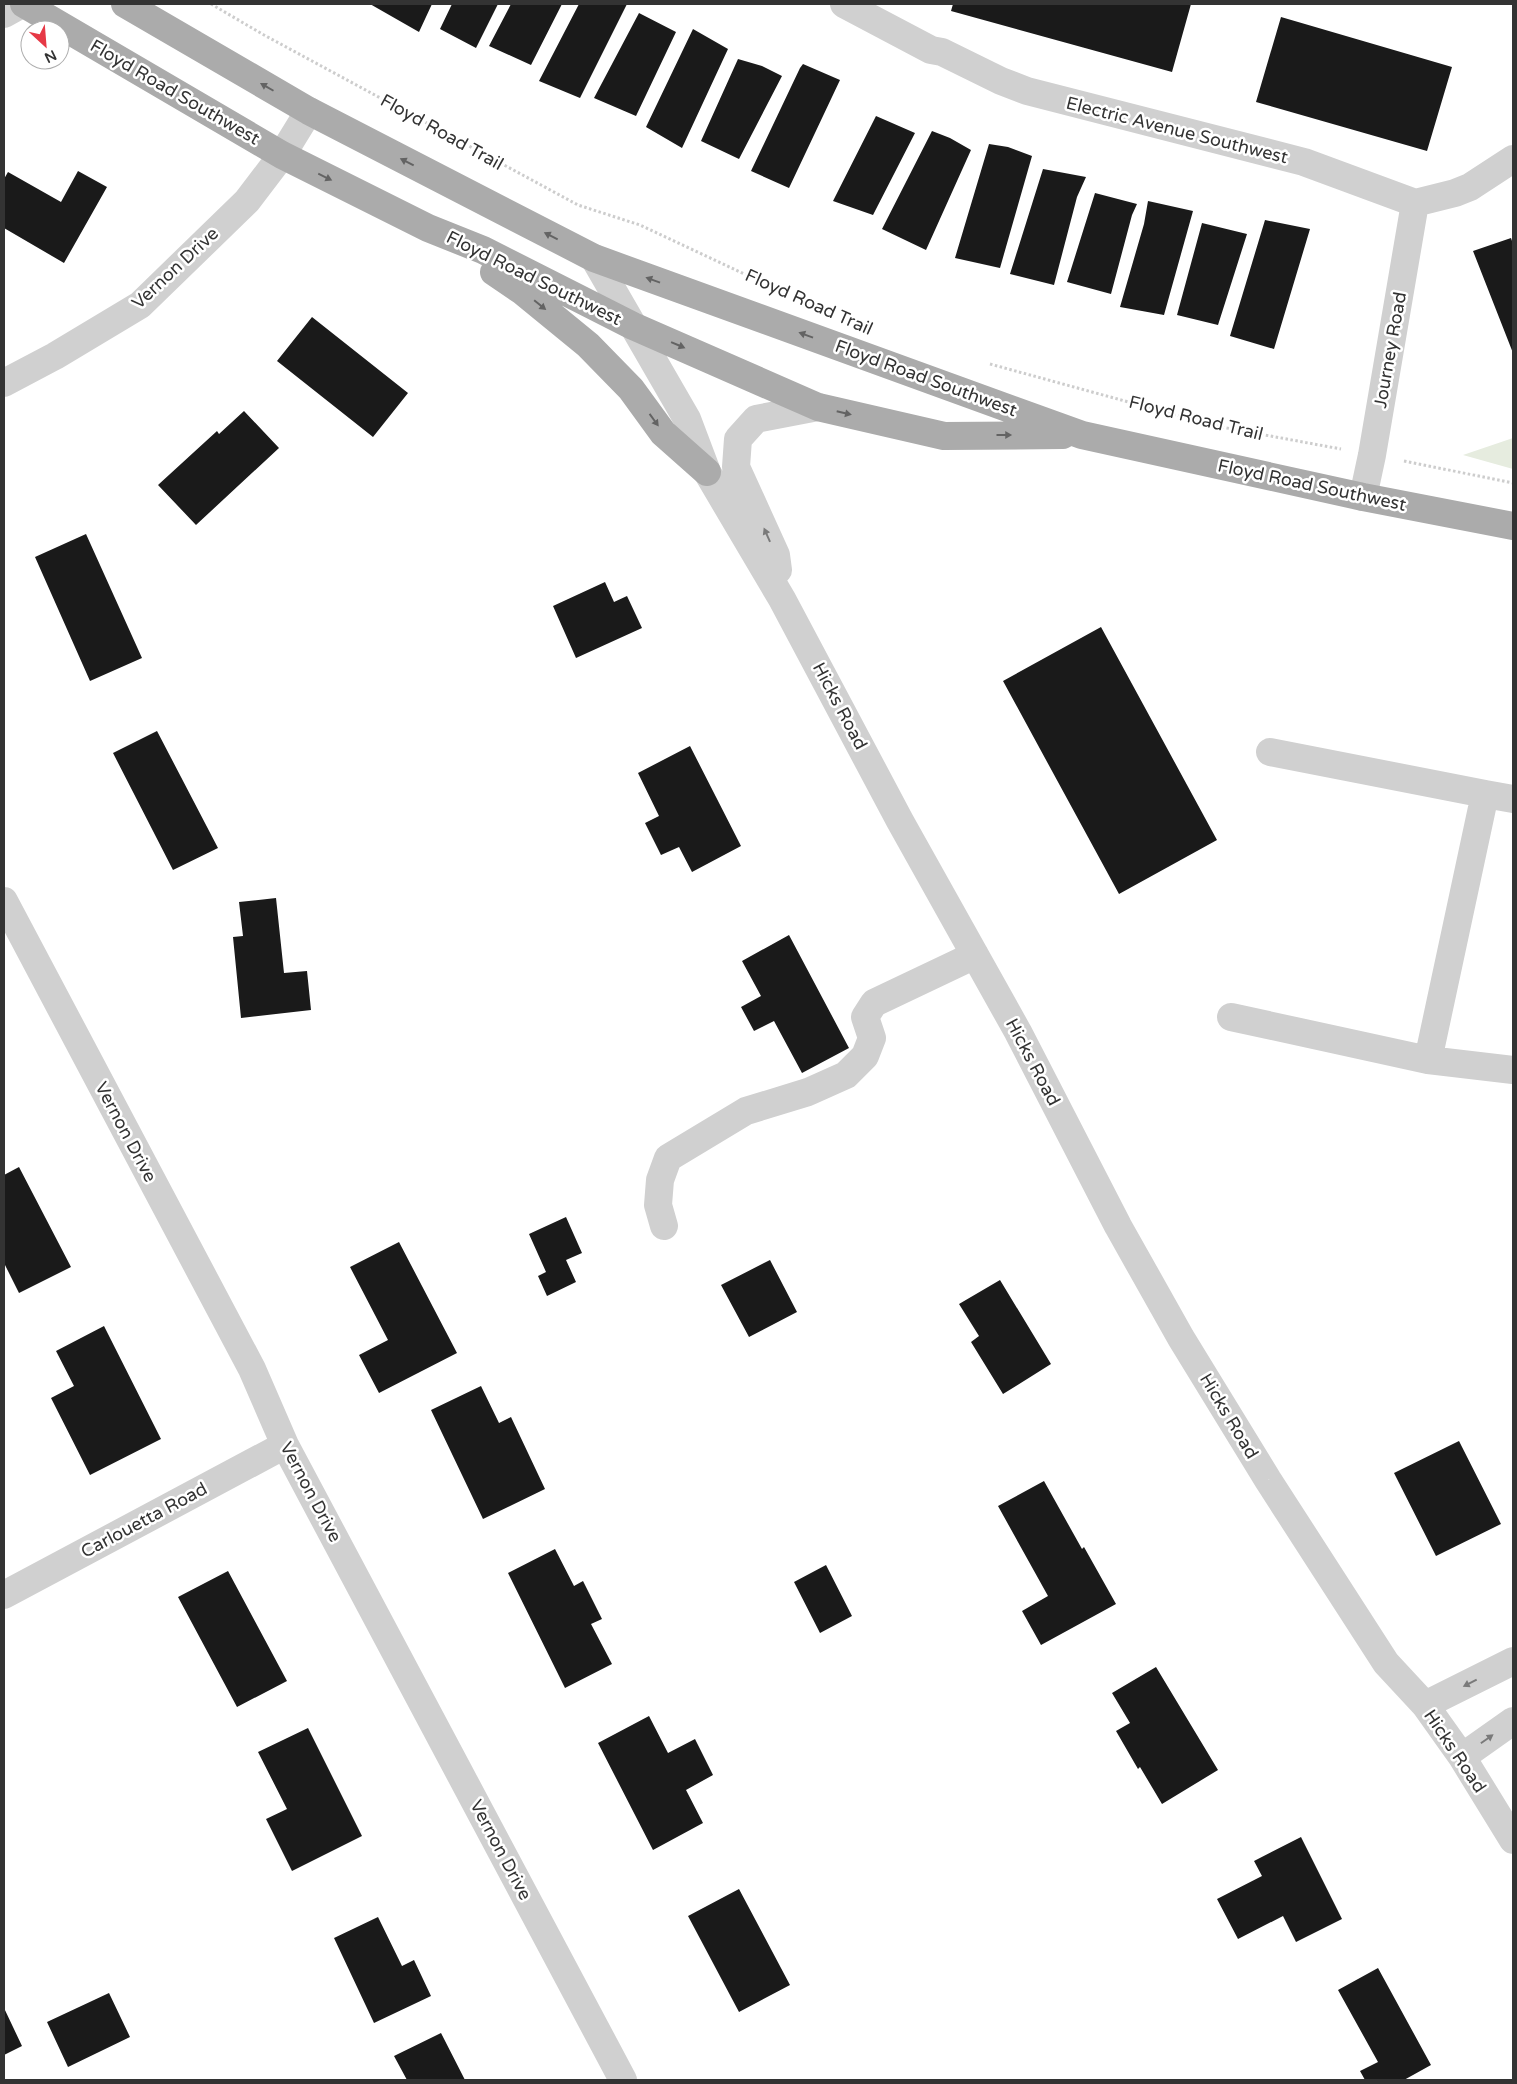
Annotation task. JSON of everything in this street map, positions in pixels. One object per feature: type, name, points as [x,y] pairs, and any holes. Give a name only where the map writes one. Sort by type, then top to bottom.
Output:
[{"type":"main road","name":"Floyd Road Southwest","points":[[23,4],[282,155],[428,228],[483,250],[633,326],[818,407],[944,436],[1082,435]]},
{"type":"main road","name":"Floyd Road Southwest","points":[[125,4],[309,111],[594,258],[1082,435],[1363,497],[1513,526]]},
{"type":"main road","points":[[428,228],[522,291],[588,345],[631,388],[663,433],[707,472]]},
{"type":"street","points":[[4,14],[23,4]]},
{"type":"street","name":"Electric Avenue Southwest","points":[[844,4],[931,50],[942,52],[1001,81],[1027,91],[1304,162],[1415,203]]},
{"type":"street","name":"Vernon Drive","points":[[4,383],[55,356],[140,305],[247,201],[282,155],[309,111]]},
{"type":"street","points":[[1415,203],[1456,193],[1470,187],[1513,159]]},
{"type":"street","name":"Journey Road","points":[[1363,497],[1372,455],[1415,203]]},
{"type":"street","name":"Hicks Road","points":[[594,258],[687,420],[707,472],[782,599],[896,812],[1018,1032],[1118,1226],[1181,1338],[1268,1480],[1386,1663],[1425,1705],[1462,1757],[1513,1840]]},
{"type":"street","points":[[782,599],[776,555],[736,467],[738,440],[756,419],[818,407]]},
{"type":"street","points":[[1270,752],[1513,799]]},
{"type":"street","points":[[1428,1060],[1485,794]]},
{"type":"street","name":"Vernon Drive","points":[[4,901],[252,1369],[285,1445],[623,2080]]},
{"type":"street","points":[[664,1226],[658,1206],[660,1180],[668,1158],[746,1111],[808,1092],[846,1075],[865,1056],[872,1038],[864,1017],[874,1003],[975,955]]},
{"type":"street","points":[[1231,1017],[1428,1060],[1513,1070]]},
{"type":"street","name":"Carlouetta Road","points":[[4,1595],[285,1445]]},
{"type":"street","points":[[1425,1705],[1513,1661]]},
{"type":"street","points":[[1462,1757],[1513,1721]]},
{"type":"path","name":"Floyd Road Trail","points":[[211,4],[264,35],[578,205],[640,225],[759,281]]},
{"type":"path","name":"Floyd Road Trail","points":[[981,361],[1216,426],[1513,483]]},
{"type":"shaded area","points":[[1513,438],[1513,469],[1463,455]]},
{"type":"building","points":[[370,4],[432,4],[419,32]]},
{"type":"building","points":[[452,4],[498,4],[476,48],[440,29]]},
{"type":"building","points":[[511,4],[562,4],[531,65],[489,46]]},
{"type":"building","points":[[579,4],[627,4],[580,98],[539,81]]},
{"type":"building","points":[[953,4],[1191,4],[1172,72],[951,11]]},
{"type":"building","points":[[639,13],[676,32],[636,116],[594,98]]},
{"type":"building","points":[[1281,17],[1452,67],[1427,151],[1256,102]]},
{"type":"building","points":[[693,29],[728,49],[682,148],[646,127]]},
{"type":"building","points":[[738,59],[762,66],[782,76],[739,159],[701,141]]},
{"type":"building","points":[[803,64],[840,80],[789,188],[751,171]]},
{"type":"building","points":[[876,116],[915,133],[873,215],[833,201]]},
{"type":"building","points":[[932,131],[950,138],[971,150],[926,250],[882,229]]},
{"type":"building","points":[[989,144],[1008,147],[1032,156],[1000,268],[955,258]]},
{"type":"building","points":[[1043,169],[1086,177],[1077,197],[1054,285],[1010,274]]},
{"type":"building","points":[[78,171],[107,187],[64,263],[4,228],[4,179],[8,172],[61,202]]},
{"type":"building","points":[[1095,193],[1137,204],[1132,215],[1111,294],[1067,282]]},
{"type":"building","points":[[1148,201],[1193,211],[1164,315],[1120,307],[1144,224]]},
{"type":"building","points":[[1265,220],[1310,229],[1274,349],[1230,336]]},
{"type":"building","points":[[1202,223],[1247,234],[1218,325],[1177,315]]},
{"type":"building","points":[[1511,238],[1513,244],[1513,353],[1473,251]]},
{"type":"building","points":[[312,317],[408,393],[373,437],[277,361]]},
{"type":"building","points":[[244,411],[279,448],[196,525],[158,485],[217,431],[219,434]]},
{"type":"building","points":[[86,534],[142,658],[90,681],[35,557]]},
{"type":"building","points":[[605,582],[614,602],[627,596],[642,628],[576,658],[553,606]]},
{"type":"building","points":[[1101,627],[1217,840],[1119,894],[1003,681]]},
{"type":"building","points":[[157,731],[218,848],[173,870],[113,753]]},
{"type":"building","points":[[690,746],[741,846],[692,872],[679,847],[661,855],[645,823],[659,816],[638,773]]},
{"type":"building","points":[[276,898],[284,973],[307,971],[311,1010],[241,1018],[233,937],[243,936],[239,902]]},
{"type":"building","points":[[789,935],[849,1048],[802,1073],[774,1021],[754,1031],[741,1007],[761,996],[742,961]]},
{"type":"building","points":[[19,1167],[71,1267],[19,1293],[4,1266],[4,1175]]},
{"type":"building","points":[[566,1217],[582,1253],[566,1260],[576,1282],[547,1296],[538,1276],[546,1272],[529,1234]]},
{"type":"building","points":[[399,1242],[457,1353],[379,1393],[359,1355],[388,1340],[350,1267]]},
{"type":"building","points":[[770,1260],[797,1312],[749,1337],[721,1285]]},
{"type":"building","points":[[1000,1280],[1051,1364],[1003,1394],[971,1342],[979,1336],[959,1304]]},
{"type":"building","points":[[104,1326],[161,1439],[90,1475],[51,1398],[74,1386],[56,1351]]},
{"type":"building","points":[[481,1386],[499,1423],[511,1417],[545,1489],[483,1519],[431,1410]]},
{"type":"building","points":[[1459,1441],[1501,1524],[1436,1556],[1394,1473]]},
{"type":"building","points":[[1044,1481],[1082,1549],[1084,1547],[1116,1604],[1041,1645],[1022,1611],[1048,1596],[998,1506]]},
{"type":"building","points":[[555,1549],[574,1586],[583,1581],[602,1619],[591,1624],[612,1664],[565,1688],[508,1573]]},
{"type":"building","points":[[826,1565],[852,1616],[820,1633],[794,1582]]},
{"type":"building","points":[[228,1571],[287,1681],[237,1707],[178,1597]]},
{"type":"building","points":[[1156,1667],[1218,1770],[1162,1804],[1140,1767],[1138,1769],[1116,1731],[1130,1723],[1112,1693]]},
{"type":"building","points":[[649,1716],[668,1753],[695,1739],[713,1775],[686,1790],[703,1823],[653,1850],[598,1743]]},
{"type":"building","points":[[308,1728],[362,1836],[292,1871],[266,1819],[287,1809],[258,1752]]},
{"type":"building","points":[[1301,1837],[1342,1919],[1296,1942],[1283,1916],[1238,1939],[1217,1899],[1262,1876],[1254,1861]]},
{"type":"building","points":[[739,1889],[790,1985],[739,2012],[688,1916]]},
{"type":"building","points":[[378,1917],[402,1966],[414,1960],[431,1996],[374,2023],[334,1938]]},
{"type":"building","points":[[1378,1968],[1431,2065],[1404,2080],[1365,2080],[1360,2071],[1378,2062],[1338,1990]]},
{"type":"building","points":[[109,1993],[130,2037],[68,2067],[47,2022]]},
{"type":"building","points":[[4,2008],[22,2046],[4,2055]]},
{"type":"building","points":[[441,2033],[465,2080],[407,2080],[394,2056]]}]
